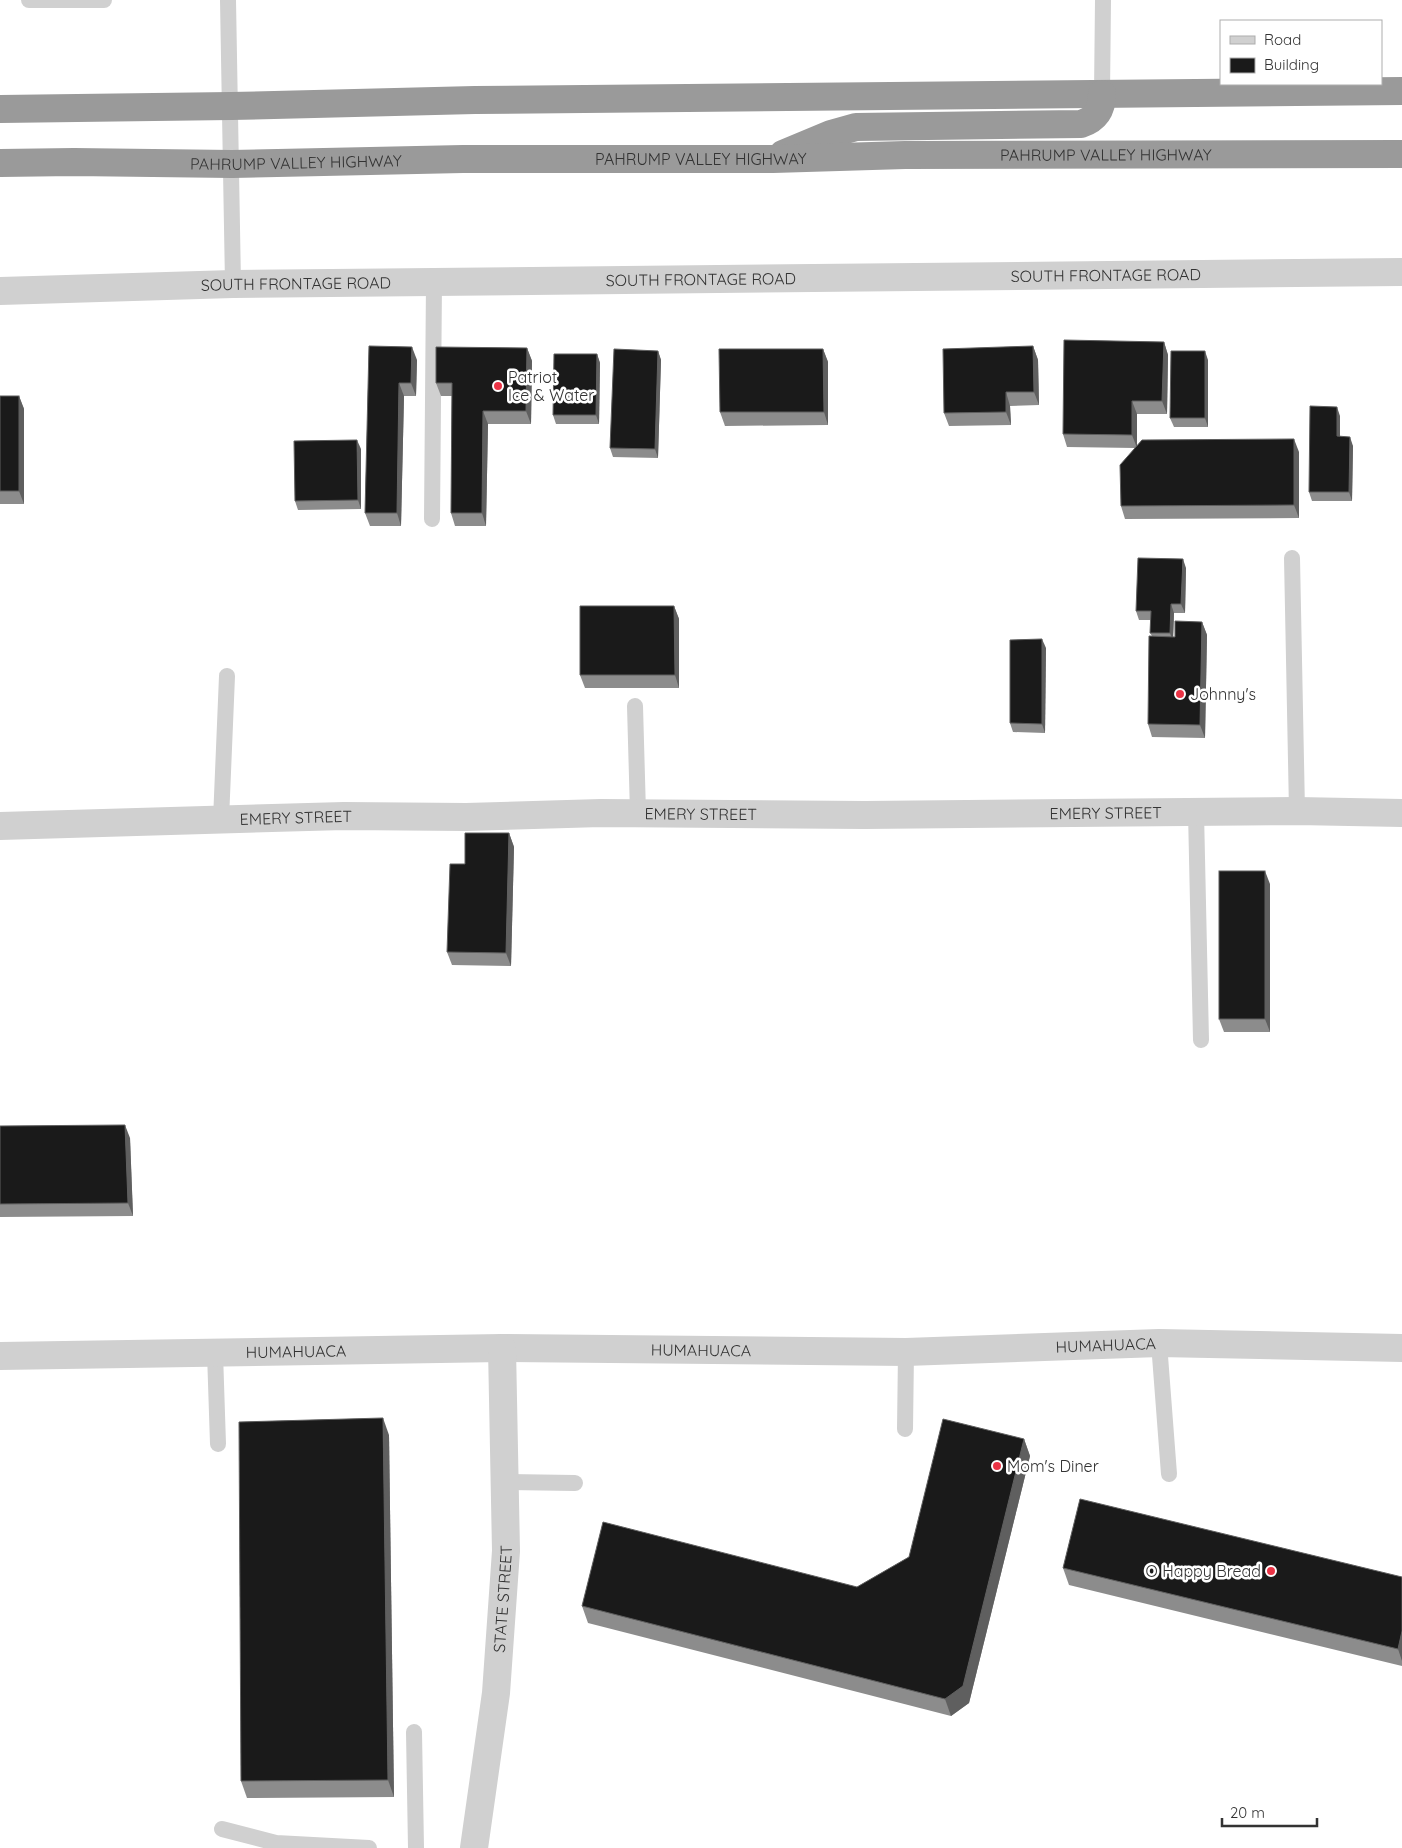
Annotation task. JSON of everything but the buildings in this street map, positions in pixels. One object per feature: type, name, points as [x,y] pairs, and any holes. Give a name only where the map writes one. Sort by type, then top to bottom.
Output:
[{"type":"highway","points":[[0,109],[475,100],[1402,91]]},
{"type":"highway","points":[[773,159],[806,143],[856,127],[1081,124],[1094,118],[1099,111],[1102,103],[1102,94]]},
{"type":"highway","name":"PAHRUMP VALLEY HIGHWAY","points":[[0,163],[232,164],[463,159],[773,159],[905,155],[1402,154]]},
{"type":"street","name":"SOUTH FRONTAGE ROAD","points":[[0,291],[233,284],[1402,272]]},
{"type":"street","name":"EMERY STREET","points":[[0,826],[344,816],[466,817],[638,813],[865,815],[1297,811],[1402,813]]},
{"type":"street","name":"HUMAHUACA","points":[[0,1356],[502,1348],[906,1352],[1159,1343],[1402,1348]]},
{"type":"street","name":"STATE STREET","points":[[474,1848],[496,1693],[506,1551],[502,1348]]},
{"type":"lane","points":[[30,0],[104,0]]},
{"type":"lane","points":[[228,0],[233,284]]},
{"type":"lane","points":[[1102,94],[1104,0]]},
{"type":"lane","points":[[432,519],[434,282]]},
{"type":"lane","points":[[1292,558],[1297,811]]},
{"type":"lane","points":[[221,820],[227,676]]},
{"type":"lane","points":[[635,706],[638,813]]},
{"type":"lane","points":[[1196,812],[1201,1040]]},
{"type":"lane","points":[[1159,1343],[1169,1474]]},
{"type":"lane","points":[[905,1429],[906,1352]]},
{"type":"lane","points":[[215,1353],[218,1444]]},
{"type":"lane","points":[[504,1482],[575,1483]]},
{"type":"lane","points":[[414,1732],[416,1848]]},
{"type":"lane","points":[[222,1829],[276,1844],[369,1848]]},
{"type":"place","name":"Patriot Ice & Water","points":[[498,386]]},
{"type":"place","name":"Johnny's","points":[[1180,694]]},
{"type":"place","name":"Mom's Diner","points":[[997,1466]]},
{"type":"place","name":"O Happy Bread","points":[[1271,1571]]}]
